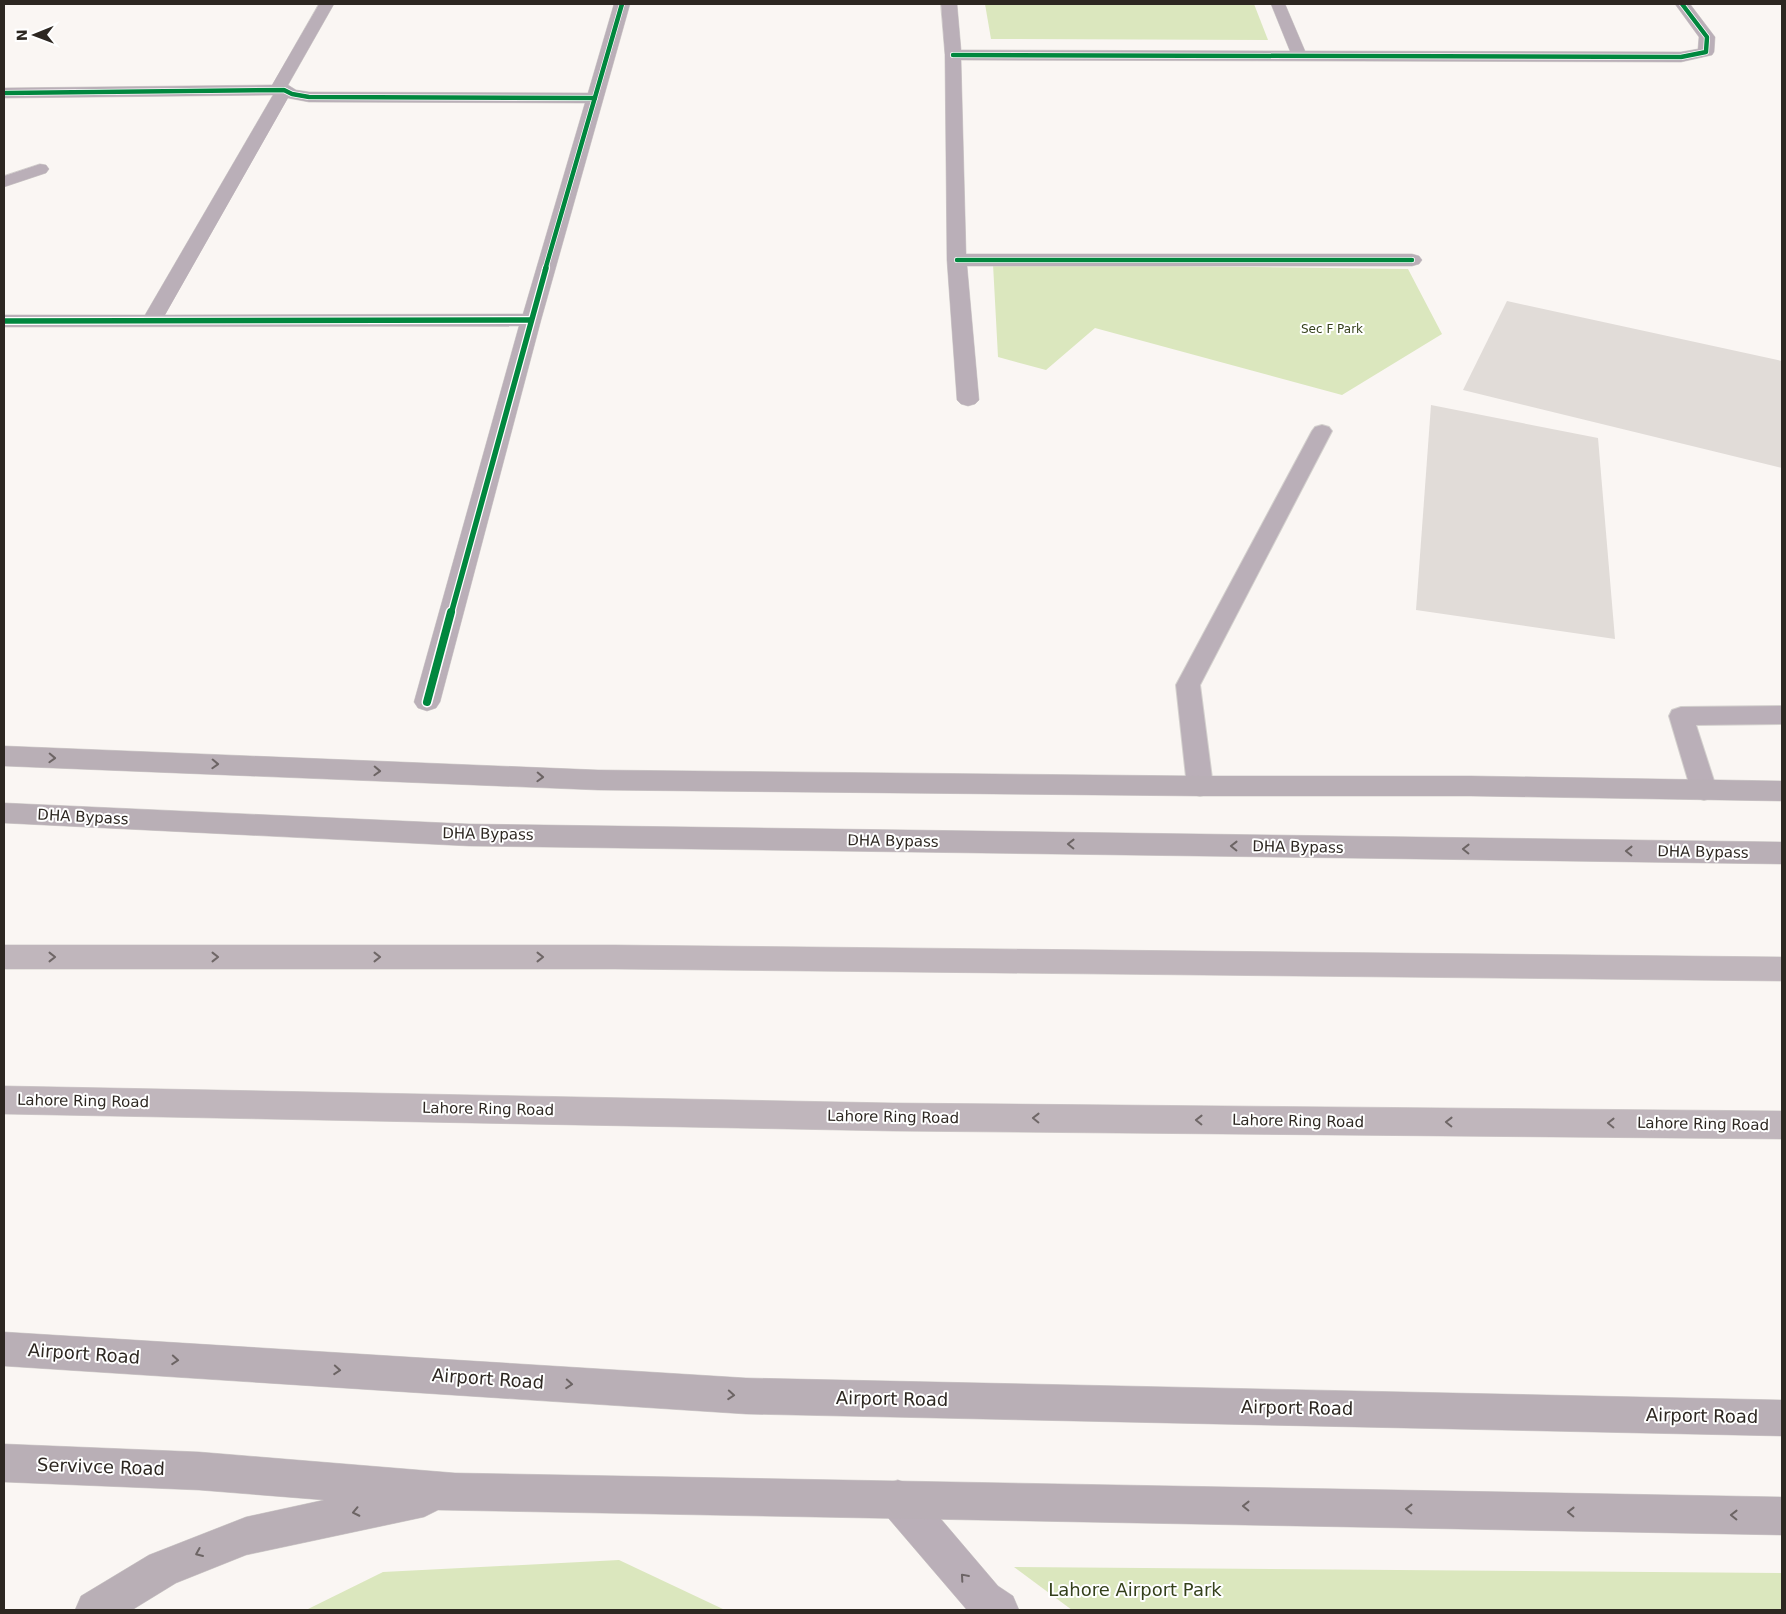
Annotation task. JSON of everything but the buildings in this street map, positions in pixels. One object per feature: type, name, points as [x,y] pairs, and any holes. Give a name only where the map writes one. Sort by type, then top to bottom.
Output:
[{"type":"highway","points":[[4,957],[645,958],[1782,969]]},
{"type":"highway","name":"Lahore Ring Road","points":[[4,1100],[893,1117],[1782,1125]]},
{"type":"main road","points":[[4,756],[598,780],[1200,786],[1471,786],[1782,791]]},
{"type":"main road","name":"DHA Bypass","points":[[4,813],[469,835],[1782,853]]},
{"type":"main road","name":"Airport Road","points":[[4,1349],[746,1396],[1782,1418]]},
{"type":"main road","name":"Servivce Road","points":[[4,1463],[199,1470],[455,1492]]},
{"type":"main road","points":[[95,1610],[163,1569],[246,1536],[455,1492],[1782,1516]]},
{"type":"street","points":[[326,4],[280,85],[284,90],[292,94],[308,97],[595,98]]},
{"type":"street","points":[[427,702],[531,320],[622,4]]},
{"type":"street","points":[[950,4],[953,55],[957,260],[968,400]]},
{"type":"street","points":[[1278,4],[1299,55]]},
{"type":"street","points":[[953,55],[1681,57],[1706,52],[1707,37],[1682,4]]},
{"type":"street","points":[[4,94],[284,90]]},
{"type":"street","points":[[152,320],[284,90]]},
{"type":"street","points":[[4,182],[40,169]]},
{"type":"street","points":[[957,260],[1412,260]]},
{"type":"street","points":[[4,321],[531,320]]},
{"type":"street","points":[[898,1499],[984,1600],[999,1610]]},
{"type":"lane","points":[[1200,786],[1188,685],[1322,431]]},
{"type":"lane","points":[[1704,790],[1681,716],[1782,715]]},
{"type":"green space","points":[[985,4],[1254,4],[1268,40],[991,39]]},
{"type":"green space","name":"Sec F Park","points":[[993,264],[1408,269],[1442,334],[1342,395],[1095,328],[1046,370],[998,357]]},
{"type":"green space","points":[[619,1560],[725,1610],[306,1610],[383,1572]]},
{"type":"green space","name":"Lahore Airport Park","points":[[1014,1567],[1782,1573],[1782,1610],[1072,1610]]},
{"type":"cycle path","points":[[427,702],[531,320],[622,4]]},
{"type":"cycle path","points":[[953,55],[1681,57],[1706,52],[1707,37],[1682,4]]},
{"type":"cycle path","points":[[4,93],[284,90],[292,94],[309,97],[595,98]]},
{"type":"cycle path","points":[[957,260],[1412,260]]},
{"type":"cycle path","points":[[4,321],[531,320]]}]
